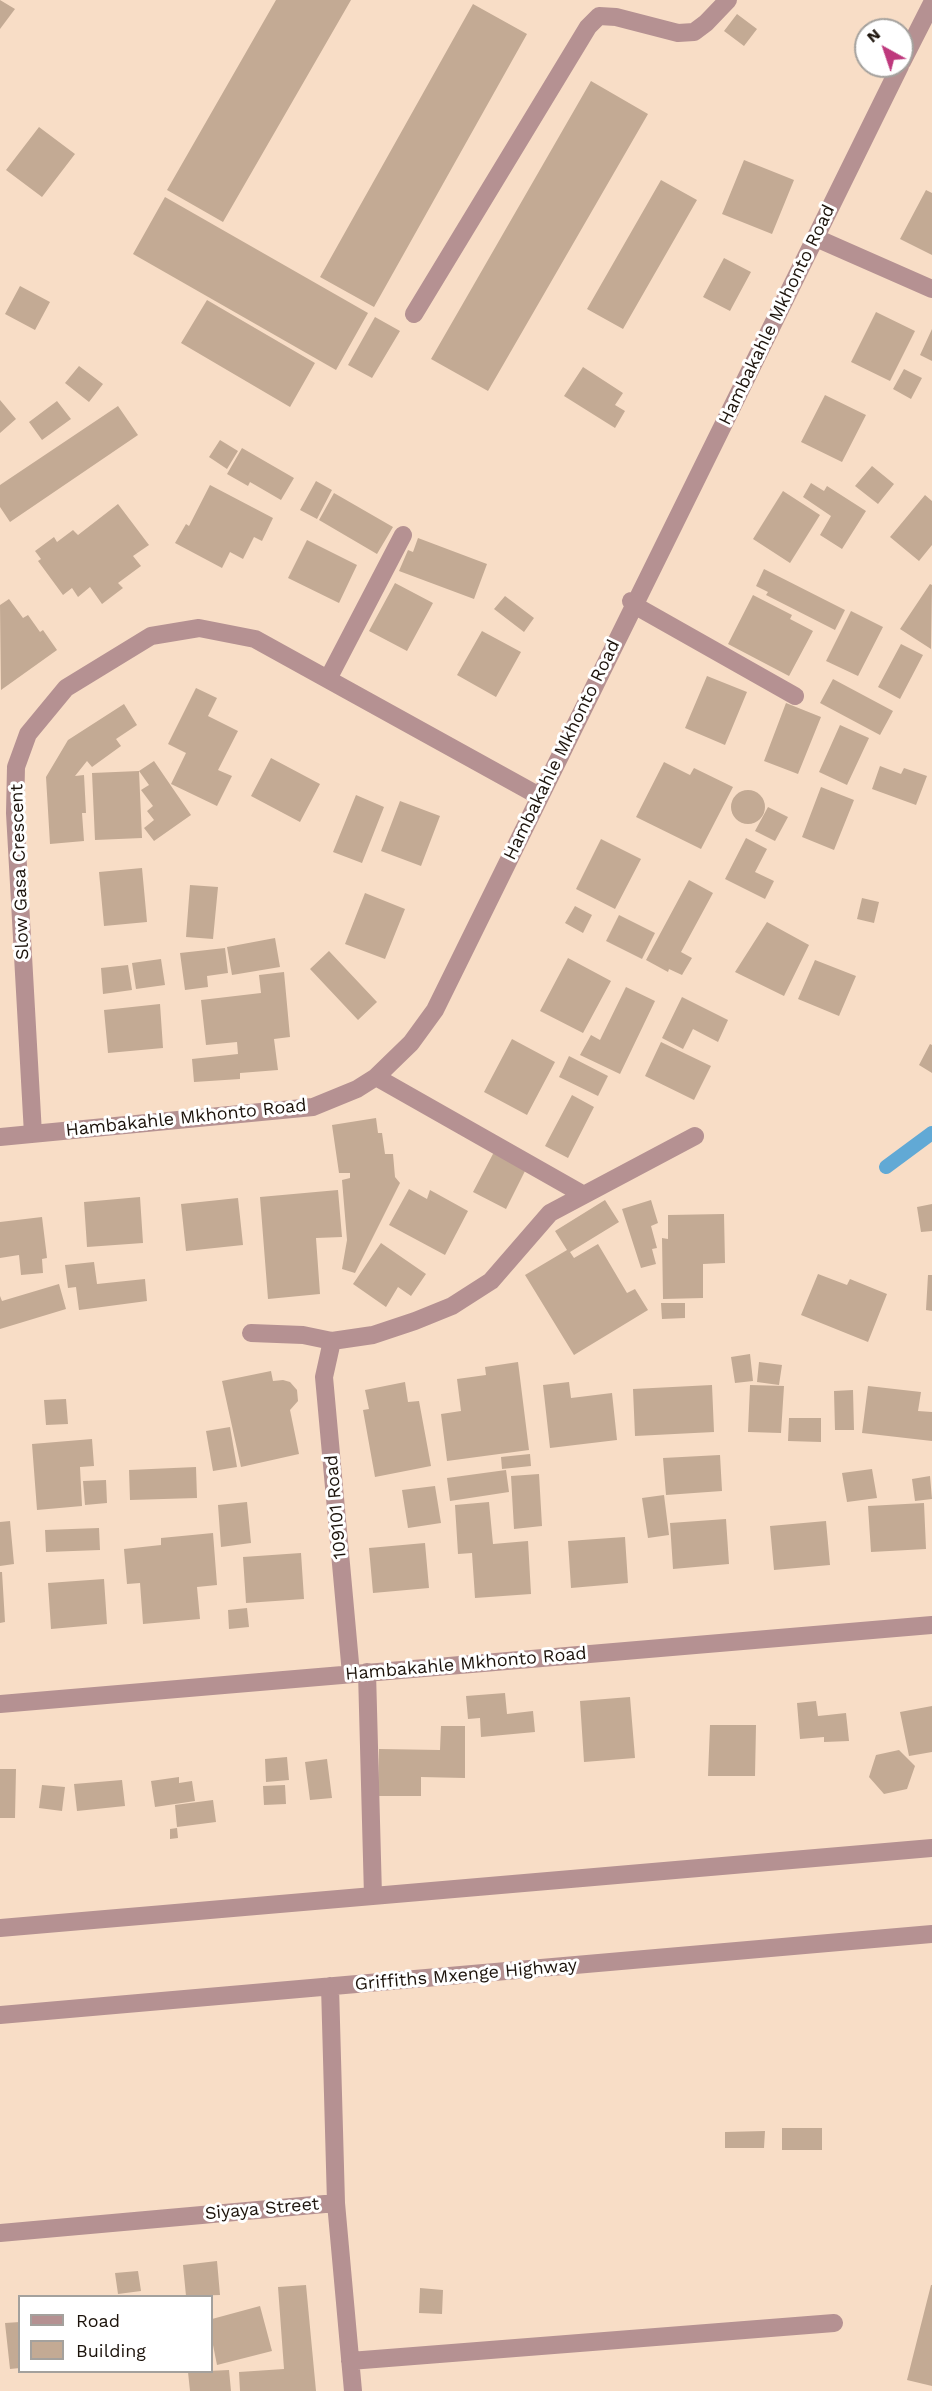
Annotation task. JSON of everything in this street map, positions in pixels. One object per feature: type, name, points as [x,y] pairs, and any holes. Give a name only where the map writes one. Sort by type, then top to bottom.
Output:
[{"type":"street","points":[[414,314],[588,27],[599,16],[616,17],[678,33],[694,32],[728,0]]},
{"type":"street","name":"Hambakahle Mkhonto Road","points":[[914,48],[925,35],[932,3]]},
{"type":"street","name":"Hambakahle Mkhonto Road","points":[[0,1137],[313,1107],[357,1089],[376,1077],[411,1043],[435,1010],[632,603],[894,78]]},
{"type":"street","points":[[816,238],[932,289]]},
{"type":"street","points":[[328,679],[404,535]]},
{"type":"street","points":[[632,603],[795,696]]},
{"type":"street","name":"Slow Gasa Crescent","points":[[33,1134],[15,813],[16,768],[28,734],[66,688],[151,636],[199,628],[255,639],[539,796]]},
{"type":"street","points":[[376,1077],[584,1195]]},
{"type":"street","points":[[251,1333],[303,1335],[332,1341],[373,1335],[415,1322],[452,1306],[491,1281],[550,1213],[695,1136]]},
{"type":"street","name":"109101 Road","points":[[332,1341],[324,1377],[359,1673],[373,1896]]},
{"type":"street","name":"Hambakahle Mkhonto Road","points":[[0,1704],[932,1625]]},
{"type":"street","points":[[0,1928],[932,1848]]},
{"type":"street","name":"Griffiths Mxenge Highway","points":[[0,2015],[932,1934]]},
{"type":"street","points":[[330,1986],[336,2203]]},
{"type":"street","name":"Siyaya Street","points":[[0,2233],[336,2203],[353,2391]]},
{"type":"street","points":[[350,2361],[834,2323]]},
{"type":"building","points":[[0,0],[15,9],[0,29]]},
{"type":"building","points":[[276,0],[351,0],[223,222],[167,190]]},
{"type":"building","points":[[473,4],[527,34],[374,307],[320,277]]},
{"type":"building","points":[[737,14],[757,29],[744,46],[724,31]]},
{"type":"building","points":[[591,81],[648,114],[488,391],[431,359]]},
{"type":"building","points":[[39,127],[75,154],[42,197],[6,170]]},
{"type":"building","points":[[744,160],[794,180],[772,234],[722,214]]},
{"type":"building","points":[[661,180],[697,200],[623,329],[587,309]]},
{"type":"building","points":[[926,190],[932,193],[932,255],[900,239]]},
{"type":"building","points":[[165,197],[368,313],[336,370],[133,254]]},
{"type":"building","points":[[724,258],[751,272],[730,311],[703,297]]},
{"type":"building","points":[[20,286],[50,302],[35,330],[5,314]]},
{"type":"building","points":[[207,300],[315,363],[290,407],[181,343]]},
{"type":"building","points":[[876,312],[915,331],[890,381],[851,362]]},
{"type":"building","points":[[375,317],[400,331],[372,378],[348,365]]},
{"type":"building","points":[[932,329],[932,361],[920,355]]},
{"type":"building","points":[[79,366],[103,384],[89,402],[65,383]]},
{"type":"building","points":[[583,367],[623,393],[615,405],[625,411],[615,428],[564,396]]},
{"type":"building","points":[[904,369],[922,378],[911,399],[893,389]]},
{"type":"building","points":[[825,395],[866,415],[842,462],[801,442]]},
{"type":"building","points":[[0,400],[16,419],[0,433]]},
{"type":"building","points":[[57,401],[71,419],[42,440],[29,422]]},
{"type":"building","points":[[118,406],[138,435],[10,522],[0,507],[0,485]]},
{"type":"building","points":[[220,440],[238,451],[227,469],[209,457]]},
{"type":"building","points":[[242,448],[294,478],[281,500],[250,482],[248,486],[227,474]]},
{"type":"building","points":[[872,466],[894,484],[878,504],[855,486]]},
{"type":"building","points":[[316,481],[332,490],[317,519],[300,510]]},
{"type":"building","points":[[811,483],[824,491],[827,486],[866,511],[842,549],[820,535],[831,516],[803,497]]},
{"type":"building","points":[[210,485],[273,518],[262,541],[254,537],[243,559],[230,552],[222,568],[175,543],[186,524],[189,526]]},
{"type":"building","points":[[783,491],[820,515],[790,563],[753,539]]},
{"type":"building","points":[[334,493],[393,527],[377,554],[319,520]]},
{"type":"building","points":[[925,495],[932,501],[932,545],[919,561],[890,537]]},
{"type":"building","points":[[118,504],[149,545],[133,556],[141,566],[118,583],[123,588],[102,604],[90,587],[78,597],[72,588],[63,595],[38,561],[41,559],[35,551],[54,537],[57,542],[73,530],[78,535]]},
{"type":"building","points":[[418,538],[487,564],[474,599],[399,571],[408,550],[413,552]]},
{"type":"building","points":[[307,540],[357,565],[339,603],[288,578]]},
{"type":"building","points":[[764,569],[845,610],[835,630],[766,595],[768,592],[756,586]]},
{"type":"building","points":[[395,583],[433,603],[407,651],[369,631]]},
{"type":"building","points":[[930,584],[932,585],[931,649],[900,629]]},
{"type":"building","points":[[753,595],[792,615],[790,619],[813,631],[789,676],[728,644]]},
{"type":"building","points":[[505,596],[534,618],[524,632],[494,609]]},
{"type":"building","points":[[9,599],[23,618],[28,615],[40,632],[43,630],[57,650],[1,690],[0,605]]},
{"type":"building","points":[[851,611],[883,627],[858,676],[826,661]]},
{"type":"building","points":[[482,631],[521,652],[496,697],[457,675]]},
{"type":"building","points":[[901,644],[923,655],[900,699],[878,687]]},
{"type":"building","points":[[707,676],[747,692],[725,745],[685,728]]},
{"type":"building","points":[[833,679],[893,711],[880,735],[820,703]]},
{"type":"building","points":[[196,688],[217,698],[208,716],[238,731],[218,770],[232,776],[217,806],[171,784],[186,753],[168,744]]},
{"type":"building","points":[[786,703],[821,717],[798,774],[764,761]]},
{"type":"building","points":[[124,704],[137,725],[116,739],[121,746],[92,767],[87,761],[75,776],[84,775],[86,813],[82,813],[84,841],[50,844],[46,777],[68,740]]},
{"type":"building","points":[[840,725],[869,738],[847,785],[819,772]]},
{"type":"building","points":[[271,758],[320,784],[300,822],[251,796]]},
{"type":"building","points":[[154,761],[191,815],[154,841],[144,828],[154,820],[147,811],[153,806],[141,790],[149,785],[139,771]]},
{"type":"building","points":[[664,762],[690,775],[694,768],[733,787],[701,849],[636,817]]},
{"type":"building","points":[[880,766],[901,774],[904,768],[927,776],[916,805],[872,789]]},
{"type":"building","points":[[139,771],[142,838],[95,840],[92,773]]},
{"type":"building","points":[[821,787],[854,800],[834,850],[802,837]]},
{"type":"building","points":[[748,790],[760,795],[765,807],[760,819],[748,824],[736,819],[731,807],[736,795]]},
{"type":"building","points":[[356,795],[384,807],[362,863],[333,852]]},
{"type":"building","points":[[400,801],[440,816],[421,866],[381,851]]},
{"type":"building","points":[[768,807],[788,817],[775,841],[755,831]]},
{"type":"building","points":[[746,838],[767,849],[755,872],[774,881],[765,899],[725,879]]},
{"type":"building","points":[[601,839],[641,859],[615,909],[576,889]]},
{"type":"building","points":[[142,868],[147,922],[104,926],[99,872]]},
{"type":"building","points":[[689,880],[713,893],[681,952],[692,958],[682,975],[669,969],[668,972],[646,960]]},
{"type":"building","points":[[190,885],[218,887],[213,939],[186,937]]},
{"type":"building","points":[[365,893],[405,909],[385,959],[345,944]]},
{"type":"building","points":[[862,898],[879,902],[874,923],[857,919]]},
{"type":"building","points":[[575,906],[592,915],[583,933],[565,923]]},
{"type":"building","points":[[619,915],[655,933],[642,959],[606,941]]},
{"type":"building","points":[[767,922],[809,945],[784,996],[735,972]]},
{"type":"building","points":[[275,938],[280,967],[232,975],[227,947]]},
{"type":"building","points":[[225,948],[228,973],[207,976],[208,987],[185,990],[180,953]]},
{"type":"building","points":[[329,951],[377,1002],[358,1020],[310,969]]},
{"type":"building","points":[[568,958],[611,981],[583,1033],[540,1011]]},
{"type":"building","points":[[161,959],[165,985],[136,989],[132,963]]},
{"type":"building","points":[[815,960],[856,976],[839,1016],[798,999]]},
{"type":"building","points":[[128,965],[132,990],[103,994],[101,968]]},
{"type":"building","points":[[284,972],[290,1037],[274,1039],[278,1070],[240,1073],[240,1079],[194,1082],[192,1059],[238,1054],[237,1042],[206,1045],[201,1000],[261,993],[259,975]]},
{"type":"building","points":[[626,987],[655,1001],[620,1074],[580,1055],[591,1035],[600,1040]]},
{"type":"building","points":[[682,997],[728,1020],[718,1042],[693,1029],[683,1049],[662,1038]]},
{"type":"building","points":[[160,1004],[163,1048],[108,1053],[104,1010]]},
{"type":"building","points":[[512,1039],[555,1062],[527,1115],[484,1092]]},
{"type":"building","points":[[661,1042],[711,1066],[694,1100],[645,1076]]},
{"type":"building","points":[[930,1044],[932,1045],[932,1073],[919,1065]]},
{"type":"building","points":[[569,1056],[608,1076],[598,1096],[559,1077]]},
{"type":"building","points":[[572,1095],[594,1107],[568,1158],[545,1146]]},
{"type":"building","points":[[376,1118],[378,1133],[382,1133],[385,1154],[393,1154],[395,1177],[400,1183],[355,1273],[342,1269],[347,1240],[342,1180],[350,1178],[350,1173],[339,1173],[332,1125]]},
{"type":"building","points":[[494,1152],[526,1169],[506,1209],[473,1192]]},
{"type":"building","points":[[409,1189],[427,1199],[430,1190],[468,1211],[445,1255],[389,1225]]},
{"type":"building","points":[[338,1190],[342,1237],[316,1238],[320,1294],[268,1299],[260,1197]]},
{"type":"building","points":[[140,1197],[143,1243],[87,1247],[84,1202]]},
{"type":"building","points":[[238,1198],[243,1245],[186,1251],[181,1204]]},
{"type":"building","points":[[605,1200],[619,1222],[570,1252],[574,1258],[598,1244],[627,1293],[635,1289],[648,1310],[574,1355],[525,1275],[567,1250],[555,1231]]},
{"type":"building","points":[[651,1200],[658,1223],[651,1226],[657,1248],[652,1249],[656,1264],[641,1268],[622,1209]]},
{"type":"building","points":[[932,1204],[932,1231],[921,1232],[917,1207]]},
{"type":"building","points":[[724,1214],[725,1263],[703,1264],[703,1298],[663,1299],[662,1238],[668,1239],[668,1215]]},
{"type":"building","points":[[42,1217],[47,1258],[42,1259],[43,1273],[21,1275],[19,1255],[0,1258],[0,1222]]},
{"type":"building","points":[[381,1243],[426,1274],[411,1296],[398,1287],[386,1307],[353,1284]]},
{"type":"building","points":[[94,1262],[97,1284],[145,1279],[147,1301],[79,1310],[76,1287],[68,1288],[65,1265]]},
{"type":"building","points":[[818,1274],[847,1285],[850,1279],[887,1294],[868,1342],[801,1315]]},
{"type":"building","points":[[928,1275],[932,1275],[932,1311],[926,1310]]},
{"type":"building","points":[[59,1284],[66,1309],[0,1329],[0,1296],[2,1301]]},
{"type":"building","points":[[661,1303],[685,1303],[685,1318],[662,1319]]},
{"type":"building","points":[[750,1354],[753,1381],[735,1383],[731,1357]]},
{"type":"building","points":[[518,1362],[529,1450],[447,1461],[441,1414],[461,1411],[457,1379],[486,1375],[485,1367]]},
{"type":"building","points":[[759,1362],[782,1365],[779,1385],[757,1382]]},
{"type":"building","points":[[271,1371],[273,1381],[290,1382],[297,1390],[298,1401],[290,1410],[299,1454],[241,1467],[222,1381]]},
{"type":"building","points":[[405,1382],[408,1402],[419,1401],[431,1466],[375,1477],[363,1410],[369,1409],[365,1390]]},
{"type":"building","points":[[569,1382],[571,1398],[612,1393],[617,1440],[550,1448],[543,1385]]},
{"type":"building","points":[[712,1385],[714,1432],[635,1436],[633,1389]]},
{"type":"building","points":[[750,1385],[784,1386],[781,1433],[748,1432]]},
{"type":"building","points":[[868,1386],[921,1392],[918,1411],[932,1412],[932,1441],[862,1433]]},
{"type":"building","points":[[853,1390],[854,1430],[835,1430],[834,1391]]},
{"type":"building","points":[[66,1399],[68,1424],[46,1425],[44,1400]]},
{"type":"building","points":[[789,1418],[821,1418],[821,1442],[788,1441]]},
{"type":"building","points":[[230,1427],[237,1467],[213,1471],[206,1431]]},
{"type":"building","points":[[92,1439],[94,1466],[80,1467],[82,1506],[37,1510],[32,1444]]},
{"type":"building","points":[[530,1454],[531,1466],[502,1469],[501,1457]]},
{"type":"building","points":[[720,1455],[722,1491],[666,1495],[663,1458]]},
{"type":"building","points":[[196,1467],[197,1498],[130,1500],[129,1470]]},
{"type":"building","points":[[872,1469],[877,1498],[847,1502],[842,1473]]},
{"type":"building","points":[[506,1470],[509,1492],[450,1501],[447,1478]]},
{"type":"building","points":[[539,1474],[542,1526],[514,1529],[511,1476]]},
{"type":"building","points":[[930,1476],[932,1499],[915,1501],[912,1479]]},
{"type":"building","points":[[106,1480],[107,1503],[85,1505],[83,1481]]},
{"type":"building","points":[[435,1486],[441,1523],[408,1528],[402,1490]]},
{"type":"building","points":[[664,1495],[669,1535],[648,1538],[642,1498]]},
{"type":"building","points":[[247,1502],[251,1543],[221,1547],[218,1505]]},
{"type":"building","points":[[489,1502],[493,1544],[528,1541],[531,1594],[475,1598],[472,1553],[458,1554],[455,1505]]},
{"type":"building","points":[[924,1503],[926,1549],[871,1552],[868,1506]]},
{"type":"building","points":[[726,1519],[729,1564],[673,1569],[670,1523]]},
{"type":"building","points":[[10,1521],[14,1564],[0,1566],[0,1522]]},
{"type":"building","points":[[826,1521],[830,1565],[774,1570],[770,1526]]},
{"type":"building","points":[[99,1528],[100,1550],[46,1552],[45,1530]]},
{"type":"building","points":[[213,1533],[217,1585],[197,1587],[200,1619],[143,1624],[140,1583],[127,1584],[124,1549],[161,1545],[161,1538]]},
{"type":"building","points":[[625,1537],[628,1583],[571,1588],[568,1541]]},
{"type":"building","points":[[425,1543],[429,1588],[373,1593],[369,1548]]},
{"type":"building","points":[[301,1553],[304,1599],[246,1603],[243,1557]]},
{"type":"building","points":[[0,1572],[2,1572],[5,1622],[0,1623]]},
{"type":"building","points":[[104,1579],[107,1624],[51,1629],[48,1583]]},
{"type":"building","points":[[247,1608],[249,1627],[229,1629],[228,1610]]},
{"type":"building","points":[[505,1693],[507,1714],[533,1711],[535,1732],[481,1737],[480,1718],[468,1719],[466,1696]]},
{"type":"building","points":[[630,1697],[635,1758],[584,1762],[580,1701]]},
{"type":"building","points":[[816,1701],[818,1716],[846,1713],[849,1741],[824,1742],[824,1737],[800,1739],[797,1703]]},
{"type":"building","points":[[932,1706],[932,1752],[909,1756],[900,1712]]},
{"type":"building","points":[[710,1725],[756,1725],[755,1776],[708,1776]]},
{"type":"building","points":[[441,1726],[465,1726],[465,1778],[421,1777],[421,1796],[378,1796],[379,1749],[440,1750]]},
{"type":"building","points":[[899,1750],[915,1766],[907,1789],[884,1794],[869,1777],[876,1755]]},
{"type":"building","points":[[287,1757],[289,1780],[266,1782],[265,1759]]},
{"type":"building","points":[[327,1759],[332,1798],[310,1800],[305,1762]]},
{"type":"building","points":[[0,1769],[16,1769],[15,1818],[0,1818]]},
{"type":"building","points":[[179,1777],[179,1783],[192,1781],[195,1801],[155,1807],[151,1781]]},
{"type":"building","points":[[122,1780],[125,1806],[77,1811],[74,1784]]},
{"type":"building","points":[[42,1785],[65,1787],[62,1811],[39,1808]]},
{"type":"building","points":[[285,1785],[286,1804],[264,1805],[263,1786]]},
{"type":"building","points":[[213,1800],[216,1822],[177,1827],[175,1805]]},
{"type":"building","points":[[177,1828],[178,1838],[170,1839],[170,1829]]},
{"type":"building","points":[[782,2128],[822,2128],[822,2150],[782,2150]]},
{"type":"building","points":[[765,2131],[764,2148],[725,2148],[725,2132]]},
{"type":"building","points":[[217,2261],[220,2295],[186,2295],[183,2265]]},
{"type":"building","points":[[138,2271],[141,2291],[118,2294],[115,2273]]},
{"type":"building","points":[[306,2285],[316,2391],[240,2391],[239,2372],[284,2369],[278,2287]]},
{"type":"building","points":[[932,2285],[932,2386],[907,2380]]},
{"type":"building","points":[[420,2288],[443,2290],[442,2314],[419,2313]]},
{"type":"building","points":[[260,2306],[272,2351],[217,2365],[213,2345],[213,2319]]},
{"type":"building","points":[[18,2322],[18,2368],[10,2369],[5,2323]]},
{"type":"building","points":[[229,2370],[231,2391],[190,2391],[188,2373],[213,2373],[213,2371]]},
{"type":"waterway","points":[[886,1167],[932,1133]]}]
